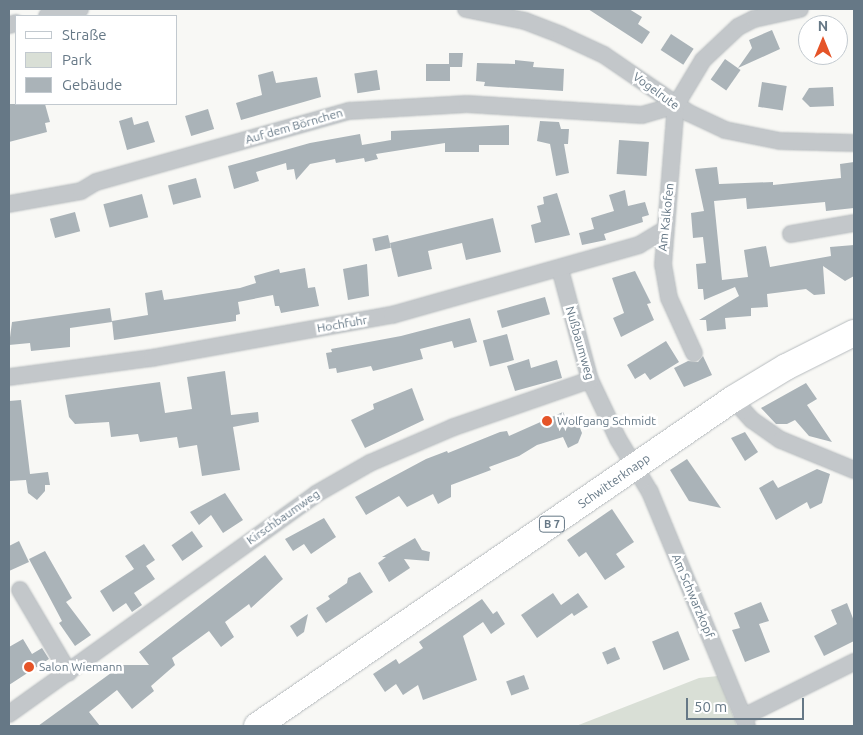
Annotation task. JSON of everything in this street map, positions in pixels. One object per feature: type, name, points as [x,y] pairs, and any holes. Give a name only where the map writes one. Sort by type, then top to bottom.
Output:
[{"type":"main road","name":"Schwitterknapp","points":[[257,726],[733,399],[786,367],[854,333]]},
{"type":"street","points":[[52,15],[80,9]]},
{"type":"street","name":"Vogelrute","points":[[466,9],[525,21],[561,35],[604,56],[704,122],[752,137],[854,143]]},
{"type":"street","points":[[676,105],[704,60],[738,27],[754,19],[800,9]]},
{"type":"street","name":"Auf dem Börnchen","points":[[9,204],[80,191],[96,182],[349,110],[467,104],[642,115],[676,105]]},
{"type":"street","name":"Am Kalkofen","points":[[676,105],[668,214],[664,230],[663,265],[669,298],[694,353]]},
{"type":"street","points":[[791,234],[854,223]]},
{"type":"street","name":"Hochfuhr","points":[[9,377],[152,358],[392,315],[560,269],[639,245],[664,230]]},
{"type":"street","name":"Nußbaumweg","points":[[560,269],[590,380],[618,439],[636,467]]},
{"type":"street","name":"Kirschbaumweg","points":[[9,714],[69,673],[277,520],[370,463],[454,427],[590,380]]},
{"type":"street","points":[[733,399],[752,420],[781,440],[854,470]]},
{"type":"street","name":"Am Schwarzkopf","points":[[636,467],[745,721]]},
{"type":"street","points":[[20,590],[69,673]]},
{"type":"street","points":[[745,721],[854,662]]},
{"type":"green space","points":[[718,676],[737,726],[576,726],[699,678]]},
{"type":"building","points":[[588,9],[629,9],[642,17],[638,24],[650,32],[642,44]]},
{"type":"building","points":[[772,30],[780,49],[738,68],[752,48],[749,40]]},
{"type":"building","points":[[671,34],[694,49],[683,65],[661,50]]},
{"type":"building","points":[[449,53],[463,53],[462,67],[450,67],[450,81],[426,81],[426,64],[449,64]]},
{"type":"building","points":[[725,59],[741,70],[726,90],[711,79]]},
{"type":"building","points":[[515,60],[534,62],[533,67],[564,69],[563,91],[484,86],[485,82],[476,81],[477,63],[515,64]]},
{"type":"building","points":[[377,70],[380,90],[357,93],[354,74]]},
{"type":"building","points":[[273,71],[276,83],[317,77],[321,97],[241,120],[236,103],[262,95],[258,75]]},
{"type":"building","points":[[762,82],[787,86],[783,111],[758,107]]},
{"type":"building","points":[[833,87],[834,106],[810,107],[802,99],[809,88]]},
{"type":"building","points":[[9,104],[45,105],[50,122],[45,123],[47,132],[9,142]]},
{"type":"building","points":[[208,109],[214,129],[191,136],[185,116]]},
{"type":"building","points":[[132,117],[134,125],[148,121],[155,142],[127,150],[119,121]]},
{"type":"building","points":[[540,121],[559,122],[561,129],[569,129],[568,144],[564,144],[569,173],[556,176],[550,144],[537,141]]},
{"type":"building","points":[[509,125],[509,145],[479,145],[479,152],[445,152],[445,143],[376,154],[378,159],[365,162],[364,158],[336,163],[335,159],[310,164],[296,180],[294,169],[287,170],[286,163],[256,172],[259,181],[234,189],[228,166],[310,143],[360,134],[362,145],[391,140],[391,131]]},
{"type":"building","points":[[619,140],[649,142],[647,176],[617,174]]},
{"type":"building","points":[[854,162],[854,208],[826,211],[825,202],[747,209],[746,198],[714,201],[722,280],[748,277],[744,250],[766,246],[770,267],[831,256],[830,247],[854,245],[854,276],[845,281],[823,266],[825,294],[814,295],[806,289],[767,294],[768,307],[751,308],[751,316],[725,318],[726,329],[707,331],[706,320],[699,320],[739,296],[735,287],[704,300],[703,289],[698,289],[696,264],[706,263],[703,237],[693,238],[691,213],[704,211],[695,169],[717,167],[719,184],[773,182],[773,185],[841,178],[840,164]]},
{"type":"building","points":[[196,178],[201,197],[173,205],[168,186]]},
{"type":"building","points":[[625,190],[628,206],[645,202],[649,215],[642,217],[643,222],[604,234],[606,240],[582,245],[579,233],[594,229],[591,218],[614,211],[609,195]]},
{"type":"building","points":[[557,193],[570,235],[535,243],[531,225],[541,222],[537,206],[544,204],[543,197]]},
{"type":"building","points":[[142,194],[148,217],[110,228],[103,204]]},
{"type":"building","points":[[75,212],[80,231],[55,238],[50,219]]},
{"type":"building","points":[[493,218],[501,252],[466,260],[462,243],[428,251],[432,269],[398,277],[390,243]]},
{"type":"building","points":[[388,235],[391,248],[375,251],[372,239]]},
{"type":"building","points":[[367,264],[369,296],[348,300],[343,269]]},
{"type":"building","points":[[305,268],[308,288],[315,287],[319,306],[281,313],[279,306],[275,306],[273,295],[238,302],[240,314],[236,315],[236,321],[114,340],[112,321],[148,315],[145,293],[162,290],[164,300],[178,298],[240,288],[256,283],[254,276],[279,269],[280,273]]},
{"type":"building","points":[[635,271],[651,303],[647,304],[654,320],[621,337],[613,318],[624,313],[612,278]]},
{"type":"building","points":[[545,297],[550,314],[502,328],[497,311]]},
{"type":"building","points":[[110,308],[112,322],[70,328],[70,347],[31,351],[30,343],[9,345],[12,322]]},
{"type":"building","points":[[470,318],[477,342],[454,348],[452,341],[420,349],[423,359],[373,371],[371,366],[337,373],[336,368],[329,369],[326,353],[332,352],[331,349],[401,336]]},
{"type":"building","points":[[507,334],[514,360],[490,367],[483,340]]},
{"type":"building","points":[[666,341],[679,362],[650,380],[645,373],[635,379],[627,365]]},
{"type":"building","points":[[703,356],[712,375],[684,387],[674,368],[688,361],[698,362]]},
{"type":"building","points":[[529,359],[531,368],[557,360],[562,378],[515,391],[507,366]]},
{"type":"building","points":[[225,371],[231,415],[258,412],[259,422],[233,427],[240,470],[202,476],[197,445],[179,448],[177,437],[140,442],[138,434],[111,437],[109,422],[75,424],[69,417],[65,395],[160,382],[165,413],[192,409],[187,377]]},
{"type":"building","points":[[806,383],[817,399],[807,405],[832,442],[809,436],[795,420],[787,424],[776,424],[761,408]]},
{"type":"building","points":[[412,388],[424,420],[365,448],[351,420],[374,409],[373,404]]},
{"type":"building","points":[[21,400],[30,474],[48,472],[50,485],[45,485],[45,491],[37,500],[28,493],[26,480],[9,481],[9,401]]},
{"type":"building","points":[[563,412],[567,420],[575,416],[582,433],[578,443],[568,448],[563,437],[537,445],[519,456],[489,467],[491,470],[451,485],[451,497],[438,504],[433,494],[407,507],[399,496],[366,515],[355,497],[426,459],[447,451],[448,453],[500,432],[507,431],[509,436]]},
{"type":"building","points":[[745,432],[758,452],[745,461],[731,438]]},
{"type":"building","points":[[687,459],[721,508],[689,501],[670,470]]},
{"type":"building","points":[[817,469],[830,474],[822,503],[810,509],[807,502],[776,520],[759,488],[773,480],[778,488]]},
{"type":"building","points":[[225,493],[243,520],[223,533],[211,515],[199,525],[190,512]]},
{"type":"building","points":[[612,509],[634,542],[616,554],[625,567],[605,580],[586,552],[579,557],[567,540]]},
{"type":"building","points":[[324,518],[336,537],[311,554],[304,544],[293,551],[285,539]]},
{"type":"building","points":[[192,531],[203,547],[182,561],[172,545]]},
{"type":"building","points":[[415,538],[422,550],[430,552],[429,561],[404,559],[410,568],[389,582],[378,563],[386,557],[382,557]]},
{"type":"building","points":[[19,541],[29,562],[9,571],[9,546]]},
{"type":"building","points":[[144,544],[155,560],[146,566],[155,579],[134,593],[142,605],[132,612],[126,603],[113,612],[100,591],[134,569],[125,556]]},
{"type":"building","points":[[45,551],[72,598],[66,602],[91,635],[75,646],[59,623],[62,621],[29,559]]},
{"type":"building","points":[[265,555],[283,579],[251,608],[249,604],[225,622],[234,637],[221,647],[209,631],[172,658],[175,665],[151,686],[154,691],[132,709],[117,690],[89,712],[100,726],[38,726],[122,665],[149,665],[139,652]]},
{"type":"building","points":[[360,572],[373,592],[326,623],[316,608],[330,599],[328,596],[347,583],[348,578]]},
{"type":"building","points":[[553,593],[561,605],[578,593],[588,607],[574,616],[572,613],[537,638],[521,615]]},
{"type":"building","points":[[482,599],[493,614],[497,611],[505,624],[491,634],[483,622],[463,636],[477,680],[423,700],[418,685],[403,695],[396,684],[385,692],[373,674],[396,659],[399,664],[423,648],[419,642]]},
{"type":"building","points":[[761,602],[769,621],[759,624],[770,652],[745,662],[732,630],[740,628],[734,613]]},
{"type":"building","points":[[847,603],[854,621],[854,641],[824,656],[814,636],[837,624],[831,610]]},
{"type":"building","points":[[308,614],[304,632],[297,637],[290,626]]},
{"type":"building","points":[[678,631],[690,660],[664,670],[652,641]]},
{"type":"building","points":[[23,639],[32,654],[42,648],[49,659],[9,685],[9,647]]},
{"type":"building","points":[[615,647],[620,659],[607,664],[602,652]]},
{"type":"building","points":[[524,675],[529,689],[511,696],[506,681]]},
{"type":"place","name":"Wolfgang Schmidt","points":[[547,421]]},
{"type":"place","name":"Salon Wiemann","points":[[29,667]]}]
